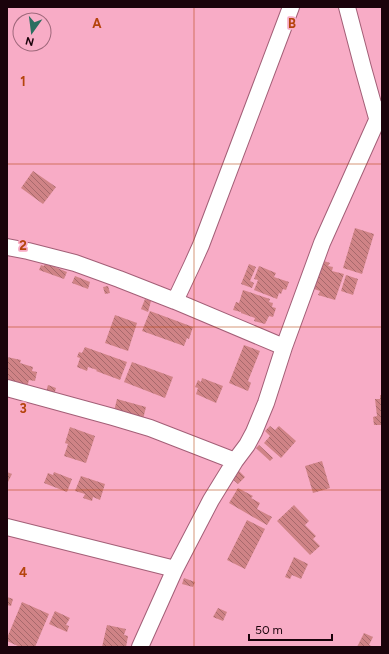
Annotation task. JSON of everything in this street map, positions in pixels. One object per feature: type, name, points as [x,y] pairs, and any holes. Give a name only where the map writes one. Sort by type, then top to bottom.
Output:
[{"type":"street","points":[[174,301],[201,245],[292,7]]},
{"type":"street","points":[[140,647],[175,569],[211,500],[234,461],[254,432],[266,403],[284,347],[322,243],[380,114],[363,68],[347,7]]},
{"type":"street","points":[[7,247],[74,263],[119,279],[284,347]]},
{"type":"street","points":[[7,388],[150,428],[234,461]]},
{"type":"street","points":[[7,527],[175,569]]},
{"type":"building","points":[[33,171],[56,187],[43,204],[21,188]]},
{"type":"building","points":[[355,228],[374,234],[362,274],[343,268]]},
{"type":"building","points":[[321,260],[330,263],[328,266],[333,267],[332,271],[344,274],[335,300],[318,295],[320,291],[311,288]]},
{"type":"building","points":[[45,263],[67,272],[64,279],[39,270],[41,265],[44,266]]},
{"type":"building","points":[[249,264],[256,267],[250,281],[254,283],[252,288],[241,284]]},
{"type":"building","points":[[259,266],[276,273],[274,277],[289,282],[286,290],[283,289],[281,294],[279,293],[277,299],[254,290],[258,280],[254,279]]},
{"type":"building","points":[[346,275],[358,279],[353,295],[341,291]]},
{"type":"building","points":[[75,276],[90,282],[88,289],[72,283]]},
{"type":"building","points":[[108,286],[110,293],[105,294],[103,287]]},
{"type":"building","points":[[243,290],[270,299],[269,302],[273,303],[272,307],[276,308],[273,317],[269,316],[265,324],[254,321],[255,318],[233,310],[236,302],[239,303]]},
{"type":"building","points":[[145,299],[151,301],[148,312],[141,309]]},
{"type":"building","points":[[150,311],[193,327],[189,339],[187,338],[184,346],[142,331]]},
{"type":"building","points":[[115,315],[137,323],[128,351],[105,343]]},
{"type":"building","points":[[244,345],[260,351],[248,381],[251,383],[248,391],[229,383]]},
{"type":"building","points":[[85,347],[127,362],[120,380],[88,367],[87,371],[77,367],[80,358],[77,357],[79,352],[82,353]]},
{"type":"building","points":[[7,357],[21,360],[20,363],[33,367],[32,371],[37,372],[35,381],[29,380],[27,387],[7,382]]},
{"type":"building","points":[[132,362],[173,377],[165,398],[124,382]]},
{"type":"building","points":[[202,378],[223,386],[216,403],[196,394],[198,388],[195,387],[198,380],[201,382]]},
{"type":"building","points":[[48,385],[56,388],[54,395],[46,392]]},
{"type":"building","points":[[380,395],[382,395],[382,425],[374,425],[373,417],[377,416],[375,399],[380,399]]},
{"type":"building","points":[[117,399],[146,407],[143,419],[114,411]]},
{"type":"building","points":[[270,426],[275,430],[279,426],[296,441],[281,458],[264,443],[270,436],[265,431]]},
{"type":"building","points":[[70,427],[95,436],[86,463],[64,456],[68,444],[65,443]]},
{"type":"building","points":[[259,445],[273,458],[270,461],[256,448]]},
{"type":"building","points":[[322,461],[330,488],[313,493],[305,466]]},
{"type":"building","points":[[237,469],[245,477],[238,484],[230,477]]},
{"type":"building","points":[[7,472],[12,474],[7,484]]},
{"type":"building","points":[[54,472],[72,479],[67,492],[44,483],[48,473],[53,475]]},
{"type":"building","points":[[81,476],[105,484],[100,500],[93,497],[92,501],[83,498],[85,494],[75,491]]},
{"type":"building","points":[[238,488],[253,496],[251,498],[260,503],[257,509],[272,517],[267,525],[229,503]]},
{"type":"building","points":[[294,505],[309,521],[305,525],[316,536],[313,539],[320,546],[310,555],[277,521]]},
{"type":"building","points":[[247,520],[265,529],[245,569],[227,560]]},
{"type":"building","points":[[294,557],[308,564],[301,579],[292,575],[290,579],[285,577]]},
{"type":"building","points":[[184,578],[195,582],[193,587],[182,584]]},
{"type":"building","points":[[7,597],[13,599],[11,606],[7,605]]},
{"type":"building","points":[[22,602],[49,614],[35,647],[20,647],[7,641]]},
{"type":"building","points":[[218,608],[227,612],[223,621],[213,617]]},
{"type":"building","points":[[55,611],[70,618],[66,625],[69,626],[67,632],[49,624]]},
{"type":"building","points":[[107,625],[126,629],[124,635],[128,636],[126,647],[102,647]]},
{"type":"building","points":[[364,633],[373,637],[369,645],[374,647],[357,647]]}]
